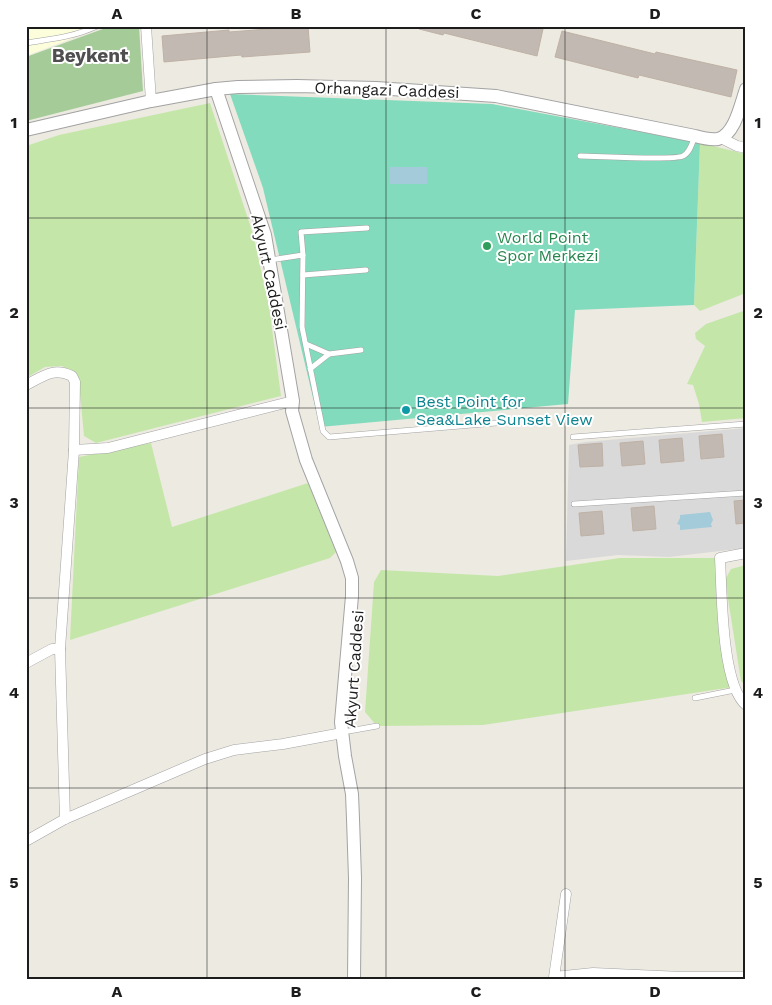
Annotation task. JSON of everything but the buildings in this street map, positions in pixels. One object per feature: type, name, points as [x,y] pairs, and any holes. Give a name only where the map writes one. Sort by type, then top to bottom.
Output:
[{"type":"street","points":[[146,26],[151,101]]},
{"type":"street","name":"Orhangazi Caddesi","points":[[26,130],[151,101],[216,90],[238,87],[306,86],[479,94],[711,139],[721,138],[746,148]]},
{"type":"street","points":[[721,138],[727,134],[733,125],[746,88]]},
{"type":"street","name":"Akyurt Caddesi","points":[[216,90],[264,235],[293,401],[292,411],[306,460],[350,569],[352,596],[341,710],[359,796],[362,834],[362,979]]},
{"type":"street","points":[[26,385],[53,372],[63,372],[72,376],[76,390],[74,450],[60,649],[65,820]]},
{"type":"street","points":[[74,450],[108,448],[293,401]]},
{"type":"street","points":[[746,553],[720,558],[727,662],[735,690],[746,705]]},
{"type":"street","points":[[26,663],[47,651],[60,649]]},
{"type":"street","points":[[26,840],[65,820],[205,759],[234,750],[283,744],[345,732]]},
{"type":"street","name":"Akyurt Caddesi","points":[[345,732],[353,819],[355,878],[354,979]]},
{"type":"street","points":[[566,894],[550,978],[593,972],[682,977],[746,977]]},
{"type":"lane","points":[[26,43],[60,39],[97,26]]},
{"type":"lane","points":[[580,156],[675,158],[689,151],[695,136]]},
{"type":"lane","points":[[366,228],[302,232],[302,327],[323,431],[329,437],[496,423]]},
{"type":"lane","points":[[269,260],[302,254]]},
{"type":"lane","points":[[303,275],[366,270]]},
{"type":"lane","points":[[306,344],[329,354],[361,350]]},
{"type":"lane","points":[[310,369],[329,354]]},
{"type":"lane","points":[[573,437],[746,424]]},
{"type":"lane","points":[[574,504],[746,493]]},
{"type":"lane","points":[[695,698],[735,690]]},
{"type":"lane","points":[[345,732],[377,726]]},
{"type":"shaded area","points":[[26,26],[105,26],[26,56]]},
{"type":"shaded area","points":[[746,428],[746,548],[669,557],[618,555],[566,561],[569,445]]},
{"type":"green space","points":[[111,26],[139,26],[143,91],[26,121],[26,57]]},
{"type":"green space","name":"World Point Spor Merkezi","points":[[230,94],[492,104],[700,143],[694,305],[575,310],[568,404],[320,427],[263,188]]},
{"type":"green space","points":[[210,103],[253,234],[269,306],[281,396],[96,443],[84,436],[79,382],[70,370],[62,366],[45,367],[26,378],[26,146],[59,135]]},
{"type":"green space","points":[[700,143],[746,154],[746,293],[700,311],[694,305]]},
{"type":"green space","points":[[746,310],[746,418],[702,422],[693,385],[687,384],[705,346],[696,339],[695,333],[706,324]]},
{"type":"green space","points":[[151,443],[172,527],[308,483],[336,552],[330,558],[70,640],[79,457]]},
{"type":"green space","points":[[620,558],[720,558],[733,687],[483,725],[377,726],[365,712],[374,582],[381,570],[498,576]]},
{"type":"green space","points":[[746,565],[746,686],[741,681],[725,580],[731,569]]},
{"type":"water","points":[[390,167],[427,167],[427,184],[390,184]]},
{"type":"water","points":[[710,512],[713,520],[712,527],[680,530],[680,525],[677,524],[680,515]]},
{"type":"place","name":"World Point Spor Merkezi","points":[[487,246]]},
{"type":"place","name":"Best Point for Sea&Lake Sunset View","points":[[406,410]]},
{"type":"district","name":"Beykent","points":[[90,55]]}]
